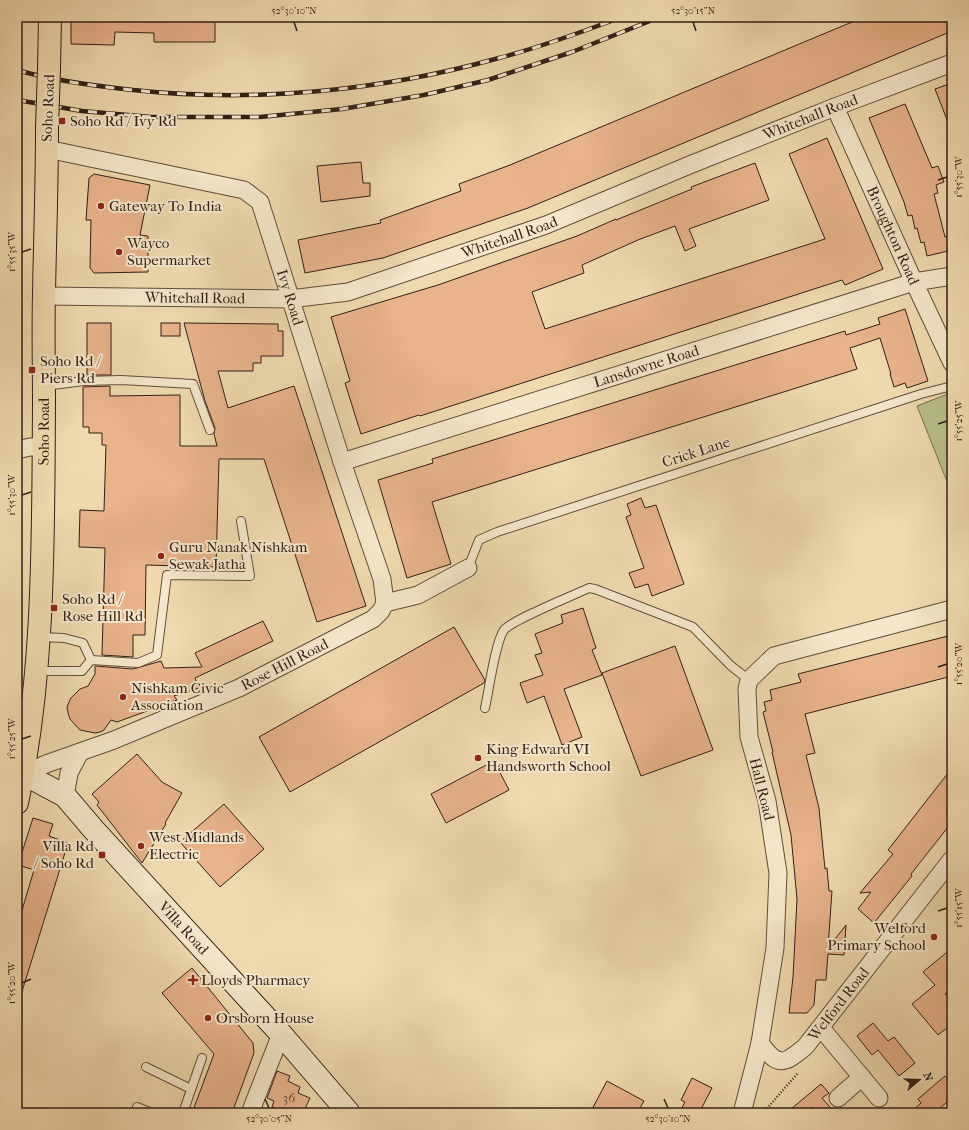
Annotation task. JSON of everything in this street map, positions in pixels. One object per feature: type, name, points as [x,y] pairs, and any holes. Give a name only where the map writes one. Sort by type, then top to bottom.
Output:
[{"type":"highway","name":"Soho Road","points":[[17,804],[24,774],[40,637],[44,447],[44,296],[50,17]]},
{"type":"main road","name":"Villa Road","points":[[24,774],[65,796],[85,820],[281,1034],[349,1113]]},
{"type":"street","name":"Whitehall Road","points":[[44,296],[290,299],[348,292],[546,225],[692,164],[835,107],[952,63]]},
{"type":"street","name":"Broughton Road","points":[[835,107],[952,363]]},
{"type":"street","name":"Ivy Road","points":[[47,149],[244,190],[260,202],[342,462],[382,578],[385,603]]},
{"type":"street","name":"Lansdowne Road","points":[[342,462],[914,282],[952,276]]},
{"type":"street","points":[[17,450],[30,447],[44,447]]},
{"type":"street","points":[[385,603],[418,595],[468,568]]},
{"type":"street","name":"Rose Hill Road","points":[[24,774],[239,688],[373,619],[381,611],[385,603]]},
{"type":"street","points":[[749,680],[774,656],[952,609]]},
{"type":"street","name":"Hall Road","points":[[742,1113],[760,1043],[775,948],[778,873],[767,800],[749,737],[747,689],[749,680]]},
{"type":"street","points":[[65,796],[69,772],[80,752]]},
{"type":"street","name":"Welford Road","points":[[760,1043],[769,1056],[779,1061],[789,1060],[805,1047],[952,859]]},
{"type":"street","points":[[821,1028],[879,1098]]},
{"type":"street","points":[[250,1113],[281,1034]]},
{"type":"street","points":[[838,1098],[862,1077]]},
{"type":"lane","points":[[44,386],[121,380],[193,384],[210,430]]},
{"type":"lane","name":"Crick Lane","points":[[468,568],[479,540],[497,532],[921,394],[952,386]]},
{"type":"lane","points":[[91,660],[138,663],[157,655],[167,575],[250,576],[241,521]]},
{"type":"lane","points":[[485,708],[498,647],[504,630],[518,621],[589,588],[693,627],[730,665],[749,680]]},
{"type":"lane","points":[[40,637],[64,638],[83,643],[91,660]]},
{"type":"lane","points":[[36,671],[82,671],[91,660]]},
{"type":"lane","points":[[183,1113],[202,1058]]},
{"type":"lane","points":[[146,1067],[191,1089]]},
{"type":"lane","points":[[137,1107],[152,1113]]},
{"type":"path","points":[[763,1113],[806,1064],[805,1047]]},
{"type":"green space","points":[[950,393],[952,398],[952,494],[917,406]]},
{"type":"building","points":[[71,17],[215,19],[215,42],[154,42],[154,33],[115,32],[114,45],[71,44]]},
{"type":"building","points":[[864,17],[952,17],[952,31],[528,208],[383,258],[305,273],[298,240],[381,223],[380,220],[461,191],[459,184],[510,165]]},
{"type":"building","points":[[952,83],[952,130],[951,130],[935,89]]},
{"type":"building","points":[[905,104],[932,168],[938,166],[944,182],[936,185],[938,193],[934,194],[945,237],[952,235],[952,250],[927,256],[924,242],[921,243],[917,228],[915,229],[912,215],[908,216],[904,202],[869,118]]},
{"type":"building","points":[[827,138],[883,269],[845,285],[842,280],[361,434],[345,383],[350,381],[331,317],[438,285],[577,236],[692,189],[691,187],[755,163],[769,200],[689,229],[696,246],[685,251],[675,226],[638,240],[582,265],[584,273],[532,292],[545,329],[825,239],[789,154]]},
{"type":"building","points":[[361,162],[363,183],[370,183],[370,196],[321,202],[317,166]]},
{"type":"building","points":[[94,174],[150,185],[140,235],[148,236],[148,272],[94,273],[90,268],[91,220],[86,220],[89,178]]},
{"type":"building","points":[[905,309],[928,381],[907,388],[905,383],[894,387],[880,338],[850,348],[857,369],[432,502],[451,564],[407,578],[378,480],[433,463],[432,459],[845,331],[846,335],[880,324],[878,318]]},
{"type":"building","points":[[87,323],[111,323],[111,375],[87,375]]},
{"type":"building","points":[[161,323],[180,323],[180,336],[161,336]]},
{"type":"building","points":[[184,323],[278,324],[278,331],[283,331],[283,356],[261,356],[261,363],[253,363],[253,371],[218,371],[228,408],[294,386],[366,606],[317,622],[264,459],[219,459],[216,567],[146,565],[145,635],[133,635],[133,657],[102,655],[105,548],[79,547],[80,510],[104,511],[106,445],[102,445],[102,433],[89,433],[89,427],[83,427],[83,387],[110,386],[110,396],[180,395],[180,446],[217,446],[214,434],[215,428],[205,401]]},
{"type":"building","points":[[641,498],[645,508],[656,505],[684,584],[652,596],[648,584],[635,588],[629,573],[644,568],[626,517],[631,515],[627,504]]},
{"type":"building","points":[[583,608],[596,648],[592,650],[602,675],[564,689],[582,737],[562,745],[544,696],[527,703],[520,683],[543,675],[535,655],[542,653],[535,634],[563,623],[561,615]]},
{"type":"building","name":"Nishkam Civic Association","points":[[263,621],[273,641],[195,678],[199,688],[174,696],[177,700],[117,722],[111,720],[104,730],[95,733],[80,730],[70,719],[67,707],[69,702],[80,689],[88,686],[95,674],[95,666],[133,669],[161,661],[164,668],[202,667],[195,653]]},
{"type":"building","points":[[454,627],[485,680],[484,683],[290,792],[259,737]]},
{"type":"building","points":[[952,635],[952,676],[805,714],[815,753],[806,755],[819,808],[825,869],[827,868],[829,891],[832,891],[828,948],[846,925],[844,955],[828,954],[826,980],[816,980],[814,1005],[807,1013],[789,1013],[793,977],[797,899],[791,835],[763,712],[766,711],[764,702],[772,700],[770,690],[801,682],[798,674]]},
{"type":"building","points":[[675,646],[713,750],[641,776],[602,673]]},
{"type":"building","points":[[137,754],[162,782],[182,793],[165,823],[166,824],[142,863],[97,805],[99,802],[92,794]]},
{"type":"building","points":[[494,761],[509,790],[446,823],[431,794]]},
{"type":"building","points":[[952,768],[952,822],[911,874],[912,876],[874,923],[858,909],[871,892],[860,893],[893,854],[888,850]]},
{"type":"building","points":[[224,804],[264,849],[220,887],[180,842]]},
{"type":"building","points":[[33,818],[53,824],[49,836],[68,843],[20,998],[17,997],[17,927],[34,870],[18,865]]},
{"type":"building","points":[[952,948],[952,989],[945,994],[952,1002],[952,1024],[938,1035],[912,1004],[935,985],[923,972]]},
{"type":"building","name":"Orsborn House","points":[[192,968],[253,1043],[254,1053],[232,1113],[192,1113],[214,1054],[162,993]]},
{"type":"building","points":[[873,1023],[888,1041],[894,1037],[915,1063],[899,1076],[878,1050],[872,1055],[857,1036]]},
{"type":"building","points":[[277,1071],[290,1076],[288,1081],[300,1087],[298,1093],[310,1098],[303,1113],[285,1113],[272,1107],[274,1101],[267,1098]]},
{"type":"building","points":[[945,1076],[952,1084],[952,1098],[934,1113],[910,1113],[921,1103],[918,1099]]},
{"type":"building","points":[[692,1078],[712,1088],[699,1113],[679,1113],[685,1102],[681,1100]]},
{"type":"building","points":[[607,1081],[644,1101],[637,1113],[590,1113]]},
{"type":"building","points":[[821,1084],[829,1093],[822,1098],[835,1113],[817,1113],[812,1107],[805,1113],[795,1113],[791,1109]]},
{"type":"railway","points":[[17,70],[89,85],[179,94],[225,95],[318,91],[409,79],[454,69],[530,49],[577,34],[622,17]]},
{"type":"railway","points":[[17,100],[82,111],[151,117],[260,117],[342,109],[424,95],[488,80],[572,52],[660,17]]},
{"type":"place","name":"Soho Rd / Ivy Rd","points":[[62,121]]},
{"type":"place","name":"Gateway To India","points":[[101,206]]},
{"type":"place","name":"Wayco Supermarket","points":[[119,252]]},
{"type":"place","name":"Soho Rd / Piers Rd","points":[[32,370]]},
{"type":"place","name":"Guru Nanak Nishkam Sewak Jatha","points":[[161,556]]},
{"type":"place","name":"Soho Rd / Rose Hill Rd","points":[[54,608]]},
{"type":"place","name":"Nishkam Civic Association","points":[[123,697]]},
{"type":"place","name":"King Edward VI Handsworth School","points":[[478,758]]},
{"type":"place","name":"West Midlands Electric","points":[[141,846]]},
{"type":"place","name":"Villa Rd / Soho Rd","points":[[102,855]]},
{"type":"place","name":"Welford Primary School","points":[[934,937]]},
{"type":"place","name":"Lloyds Pharmacy","points":[[193,980]]},
{"type":"place","name":"Orsborn House","points":[[208,1018]]}]
